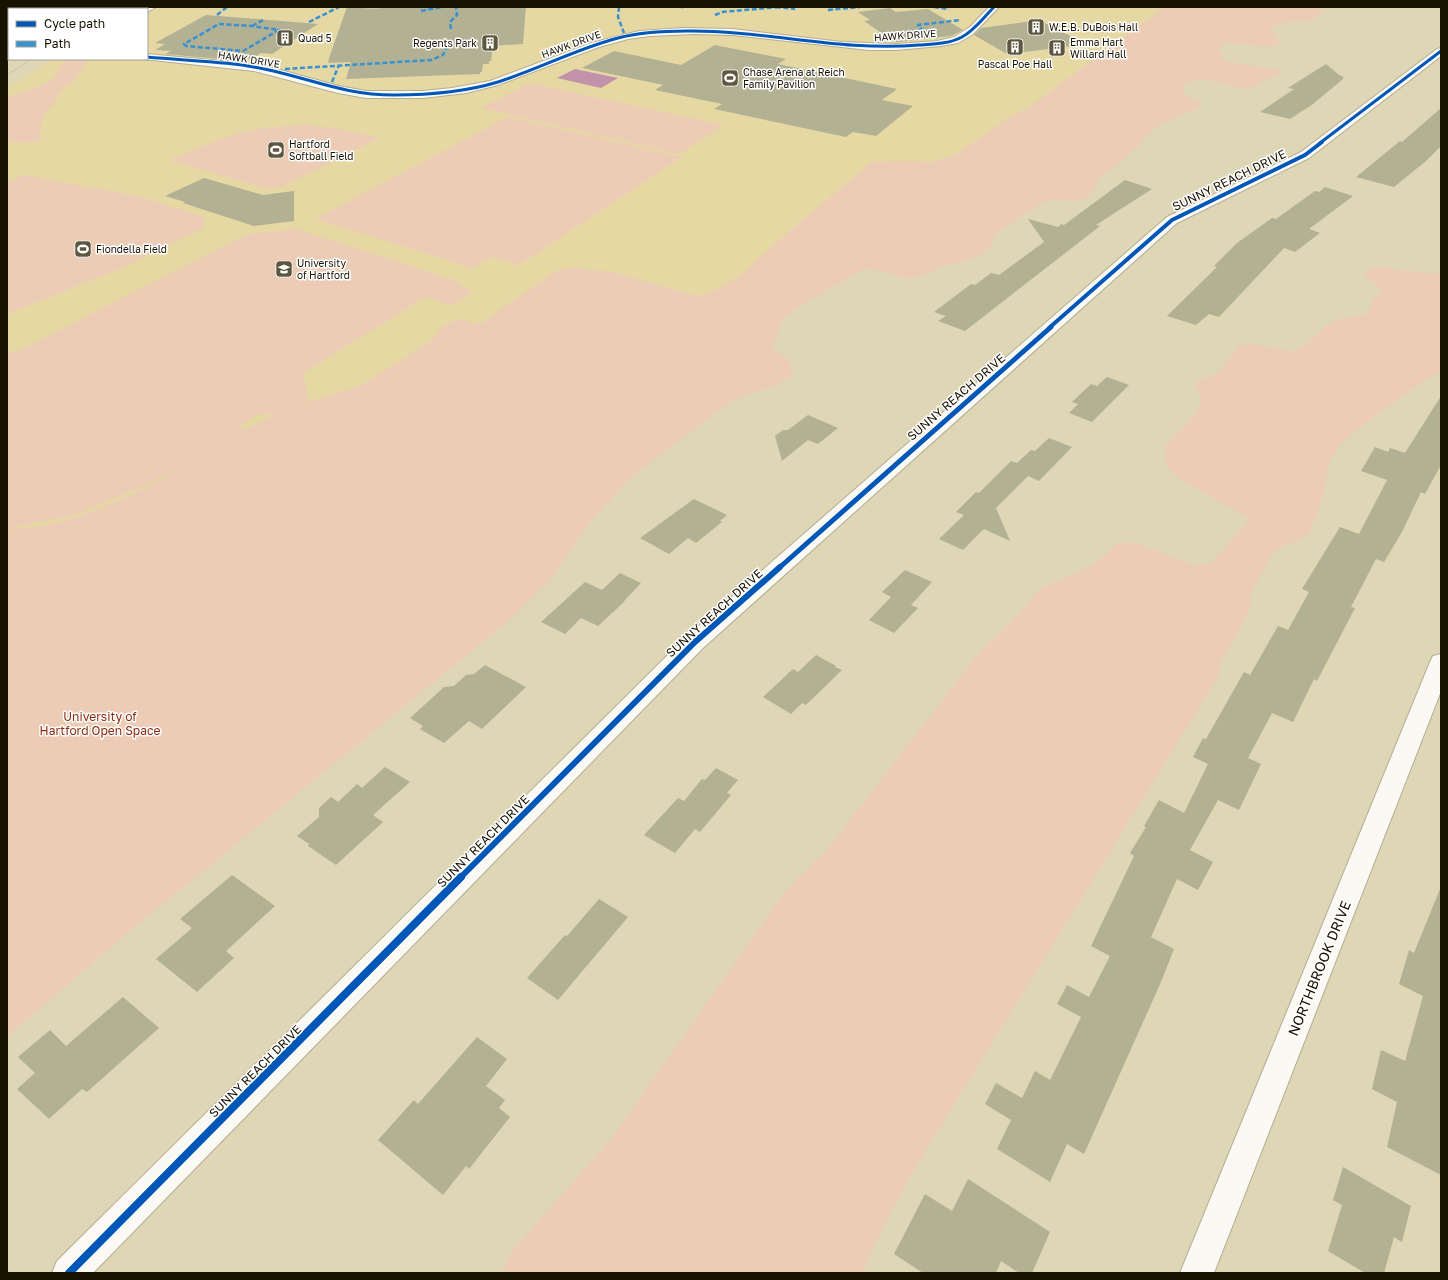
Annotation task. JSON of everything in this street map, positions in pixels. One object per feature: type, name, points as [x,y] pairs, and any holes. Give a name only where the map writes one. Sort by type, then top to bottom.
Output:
[{"type":"street","name":"HAWK DRIVE","points":[[148,57],[269,70],[322,86],[354,92],[378,95],[410,95],[448,92],[496,83],[580,50],[615,39],[656,33],[706,31],[737,33],[830,45],[881,48],[941,43],[959,39],[970,32],[994,7]]},
{"type":"street","name":"SUNNY REACH DRIVE","points":[[69,1273],[696,642],[1172,220],[1305,155],[1441,51]]},
{"type":"street","name":"NORTHBROOK DRIVE","points":[[1197,1273],[1441,662]]},
{"type":"shaded area","name":"University of Hartford","points":[[1165,7],[1029,107],[1009,118],[955,155],[931,162],[872,162],[783,237],[739,277],[714,291],[703,295],[693,295],[617,273],[571,267],[555,272],[482,323],[476,324],[461,319],[439,330],[435,338],[427,344],[360,386],[214,446],[147,487],[116,502],[64,521],[45,526],[7,530],[7,141],[35,142],[45,112],[55,102],[57,96],[63,88],[75,80],[86,61],[82,60],[148,60],[148,8],[134,8]]},
{"type":"shaded area","points":[[51,60],[67,60],[57,75],[42,86],[7,97],[7,88]]},
{"type":"shaded area","points":[[575,69],[618,78],[601,88],[557,78]]},
{"type":"green space","points":[[7,7],[92,7],[8,8],[7,58]]},
{"type":"green space","name":"University of Hartford Open Space","points":[[1165,7],[1321,7],[1324,10],[1313,21],[1285,22],[1270,29],[1279,40],[1277,46],[1225,43],[1219,48],[1222,54],[1222,59],[1229,62],[1278,70],[1281,73],[1266,79],[1249,89],[1206,80],[1197,80],[1183,85],[1185,96],[1201,102],[1202,106],[1156,126],[1130,154],[1098,180],[1095,189],[1088,197],[1080,200],[1056,199],[1046,201],[1003,228],[994,236],[992,247],[973,258],[941,267],[923,276],[915,278],[868,269],[862,270],[798,307],[784,318],[780,325],[779,332],[771,346],[778,353],[788,358],[793,374],[786,380],[770,388],[744,396],[727,404],[628,480],[588,525],[550,580],[507,622],[130,931],[7,1037],[7,530],[37,527],[83,515],[137,492],[187,462],[146,485],[74,515],[7,529],[7,354],[20,350],[249,234],[296,229],[454,280],[472,293],[451,305],[425,297],[303,373],[309,400],[305,403],[360,386],[427,344],[450,323],[463,320],[482,323],[555,272],[571,267],[587,270],[607,271],[693,295],[703,295],[714,291],[739,277],[783,237],[872,162],[931,162],[944,159],[955,155],[1009,118],[1030,107]],"holes":[[[277,413],[242,431],[244,429],[239,426],[257,415]]]},
{"type":"green space","points":[[67,60],[81,60],[87,62],[75,80],[63,88],[57,96],[55,102],[45,112],[39,132],[42,137],[39,141],[24,143],[7,141],[7,97],[43,85],[55,77],[59,72],[58,68]]},
{"type":"green space","points":[[530,83],[723,125],[679,154],[481,108]]},
{"type":"green space","points":[[508,117],[682,157],[519,265],[491,257],[473,268],[315,219]]},
{"type":"green space","name":"Hartford Softball Field","points":[[308,125],[334,128],[379,138],[282,187],[268,189],[169,160],[247,131]]},
{"type":"green space","name":"Fiondella Field","points":[[24,175],[137,196],[205,217],[203,228],[117,270],[7,314],[7,182]]},
{"type":"green space","points":[[1374,267],[1424,273],[1441,273],[1441,371],[1415,387],[1352,433],[1339,446],[1330,461],[1323,496],[1309,534],[1299,541],[1284,545],[1274,551],[1268,560],[1250,595],[1250,608],[1245,619],[1220,663],[1218,677],[908,1179],[868,1257],[864,1273],[503,1273],[511,1252],[612,1138],[787,889],[830,846],[982,649],[1022,611],[1038,591],[1050,584],[1092,566],[1117,543],[1135,543],[1196,566],[1212,563],[1247,522],[1246,517],[1179,478],[1168,469],[1165,455],[1167,445],[1172,438],[1193,417],[1198,409],[1201,402],[1200,394],[1195,386],[1198,380],[1213,375],[1222,369],[1237,346],[1250,344],[1295,351],[1303,347],[1314,336],[1335,320],[1368,313],[1372,301],[1383,292],[1362,274]]},
{"type":"building","points":[[347,7],[376,9],[387,7],[526,7],[523,44],[493,46],[491,61],[489,61],[489,64],[483,64],[482,72],[480,72],[480,74],[346,79],[351,62],[328,63],[328,61]]},
{"type":"building","points":[[890,8],[896,12],[928,9],[963,30],[951,36],[898,42],[893,41],[864,21],[870,20],[858,12]]},
{"type":"building","points":[[206,15],[318,24],[272,54],[261,53],[252,59],[236,57],[232,60],[165,54],[171,51],[155,50],[165,44],[155,43]]},
{"type":"building","points":[[1039,20],[1082,42],[1068,44],[1073,46],[1007,54],[974,35],[981,28]]},
{"type":"building","points":[[715,45],[786,59],[778,64],[897,89],[882,100],[913,106],[876,136],[853,132],[846,137],[714,109],[722,104],[655,90],[663,85],[582,68],[614,51],[681,65]]},
{"type":"building","points":[[1326,64],[1339,75],[1344,77],[1313,104],[1290,119],[1260,112],[1294,89],[1288,88]]},
{"type":"building","points":[[1441,108],[1441,146],[1426,161],[1394,187],[1356,177],[1400,141],[1402,142]]},
{"type":"building","points":[[204,178],[263,195],[294,191],[294,221],[254,226],[165,196]]},
{"type":"building","points":[[1125,180],[1152,189],[1096,225],[1100,226],[965,331],[938,321],[946,316],[934,312],[971,284],[975,285],[991,273],[999,275],[1044,242],[1028,219],[1058,227],[1061,224],[1064,225]]},
{"type":"building","points":[[1325,187],[1353,196],[1309,229],[1320,233],[1295,252],[1284,248],[1219,317],[1209,314],[1196,325],[1167,316],[1217,267],[1214,266],[1237,243],[1272,218],[1276,219],[1315,191],[1319,192]]},
{"type":"building","points":[[1107,377],[1129,385],[1092,422],[1069,413],[1078,404],[1072,402],[1091,384],[1097,386]]},
{"type":"building","points":[[1441,396],[1441,465],[1425,494],[1421,492],[1402,532],[1384,562],[1376,559],[1351,607],[1355,608],[1317,681],[1314,679],[1293,722],[1272,713],[1248,758],[1261,764],[1239,810],[1218,800],[1190,850],[1213,862],[1198,890],[1177,879],[1151,937],[1174,949],[1161,982],[1084,1154],[1067,1144],[1050,1182],[997,1149],[1011,1120],[985,1104],[996,1083],[1022,1098],[1035,1071],[1050,1080],[1081,1017],[1057,1004],[1067,985],[1089,997],[1110,956],[1091,946],[1134,856],[1130,853],[1146,827],[1144,826],[1159,800],[1184,813],[1208,764],[1193,757],[1203,738],[1206,739],[1244,672],[1250,675],[1278,626],[1288,630],[1309,592],[1302,589],[1340,527],[1359,534],[1387,480],[1361,471],[1375,447],[1388,452],[1390,448],[1405,453]]},
{"type":"building","points":[[808,415],[838,428],[818,444],[808,440],[782,461],[775,436],[783,430],[788,430]]},
{"type":"building","points":[[1049,438],[1072,447],[1039,481],[1028,476],[996,508],[1010,541],[984,529],[963,550],[939,539],[964,515],[956,512],[976,492],[979,493],[1011,461],[1017,463],[1031,450],[1035,451]]},
{"type":"building","points":[[694,499],[727,515],[720,521],[722,522],[696,543],[688,538],[669,554],[640,538]]},
{"type":"building","points":[[905,570],[932,582],[911,605],[918,608],[894,633],[869,620],[891,597],[882,592]]},
{"type":"building","points":[[620,573],[641,583],[625,601],[598,626],[581,618],[565,634],[541,622],[585,582],[602,590]]},
{"type":"building","points":[[816,655],[842,670],[806,705],[802,703],[791,714],[763,697],[793,669],[798,672]]},
{"type":"building","points":[[485,665],[526,687],[482,729],[469,721],[444,743],[420,729],[423,726],[410,718],[444,687],[454,686],[466,675],[474,674]]},
{"type":"building","points":[[385,767],[410,782],[373,815],[383,822],[336,865],[308,846],[309,844],[297,836],[319,817],[319,808],[331,797],[338,802],[357,784],[362,788]]},
{"type":"building","points":[[716,768],[738,780],[727,793],[731,795],[700,832],[695,829],[675,853],[644,835],[678,798],[684,801],[702,779],[705,780]]},
{"type":"building","points":[[232,875],[275,906],[226,951],[234,958],[197,992],[156,959],[192,928],[180,919]]},
{"type":"building","points":[[1440,889],[1441,1175],[1387,1147],[1397,1102],[1372,1089],[1381,1050],[1405,1061],[1423,996],[1399,984],[1409,950],[1414,953]]},
{"type":"building","points":[[599,899],[628,917],[558,1000],[527,978],[565,935],[567,936]]},
{"type":"building","points":[[123,997],[159,1028],[87,1092],[82,1089],[49,1119],[17,1089],[35,1073],[18,1057],[50,1030],[66,1046]]},
{"type":"building","points":[[477,1037],[507,1059],[486,1086],[505,1100],[499,1108],[510,1117],[469,1169],[466,1166],[443,1195],[378,1140],[414,1100],[418,1104]]},
{"type":"building","points":[[1343,1167],[1411,1206],[1402,1242],[1394,1237],[1384,1273],[1365,1273],[1328,1251],[1342,1205],[1333,1200]]},
{"type":"building","points":[[968,1179],[1050,1232],[1032,1273],[1019,1273],[1001,1261],[996,1273],[923,1273],[894,1254],[925,1194],[952,1211]]},
{"type":"railway","points":[[7,75],[30,60]]},
{"type":"marked path","points":[[217,15],[227,7]]},
{"type":"marked path","points":[[309,22],[339,7]]},
{"type":"marked path","points":[[373,7],[381,7]]},
{"type":"marked path","points":[[421,11],[442,7]]},
{"type":"marked path","points":[[451,29],[450,22],[457,15],[456,7]]},
{"type":"marked path","points":[[619,7],[617,13],[624,33]]},
{"type":"marked path","points":[[776,7],[795,9]]},
{"type":"marked path","points":[[715,15],[722,12],[779,7]]},
{"type":"marked path","points":[[828,10],[860,7]]},
{"type":"marked path","points":[[934,7],[949,9]]},
{"type":"marked path","points":[[252,26],[279,30],[243,51],[186,46],[184,44],[219,24],[252,26],[265,19]]},
{"type":"marked path","points":[[937,38],[918,27],[918,25],[960,20]]},
{"type":"marked path","points":[[285,69],[431,60],[443,55],[450,41]]},
{"type":"marked path","points":[[332,82],[339,65]]},
{"type":"cycle path","points":[[148,57],[254,67],[324,86],[366,94],[423,94],[466,89],[494,83],[595,45],[618,38],[650,33],[672,31],[733,32],[869,47],[896,47],[941,43],[963,37],[978,25],[994,7]]},
{"type":"cycle path","points":[[69,1273],[695,642],[1172,220],[1305,155],[1441,51]]},
{"type":"place","name":"W.E.B. DuBois Hall","points":[[1036,27]]},
{"type":"place","name":"Quad 5","points":[[285,38]]},
{"type":"place","name":"Regents Park","points":[[490,43]]},
{"type":"place","name":"Pascal Poe Hall","points":[[1015,47]]},
{"type":"place","name":"Emma Hart Willard Hall","points":[[1057,48]]},
{"type":"place","name":"Chase Arena at Reich Family Pavilion","points":[[730,78]]},
{"type":"place","name":"Hartford Softball Field","points":[[276,150]]},
{"type":"place","name":"Fiondella Field","points":[[83,249]]},
{"type":"place","name":"University of Hartford","points":[[284,269]]}]
